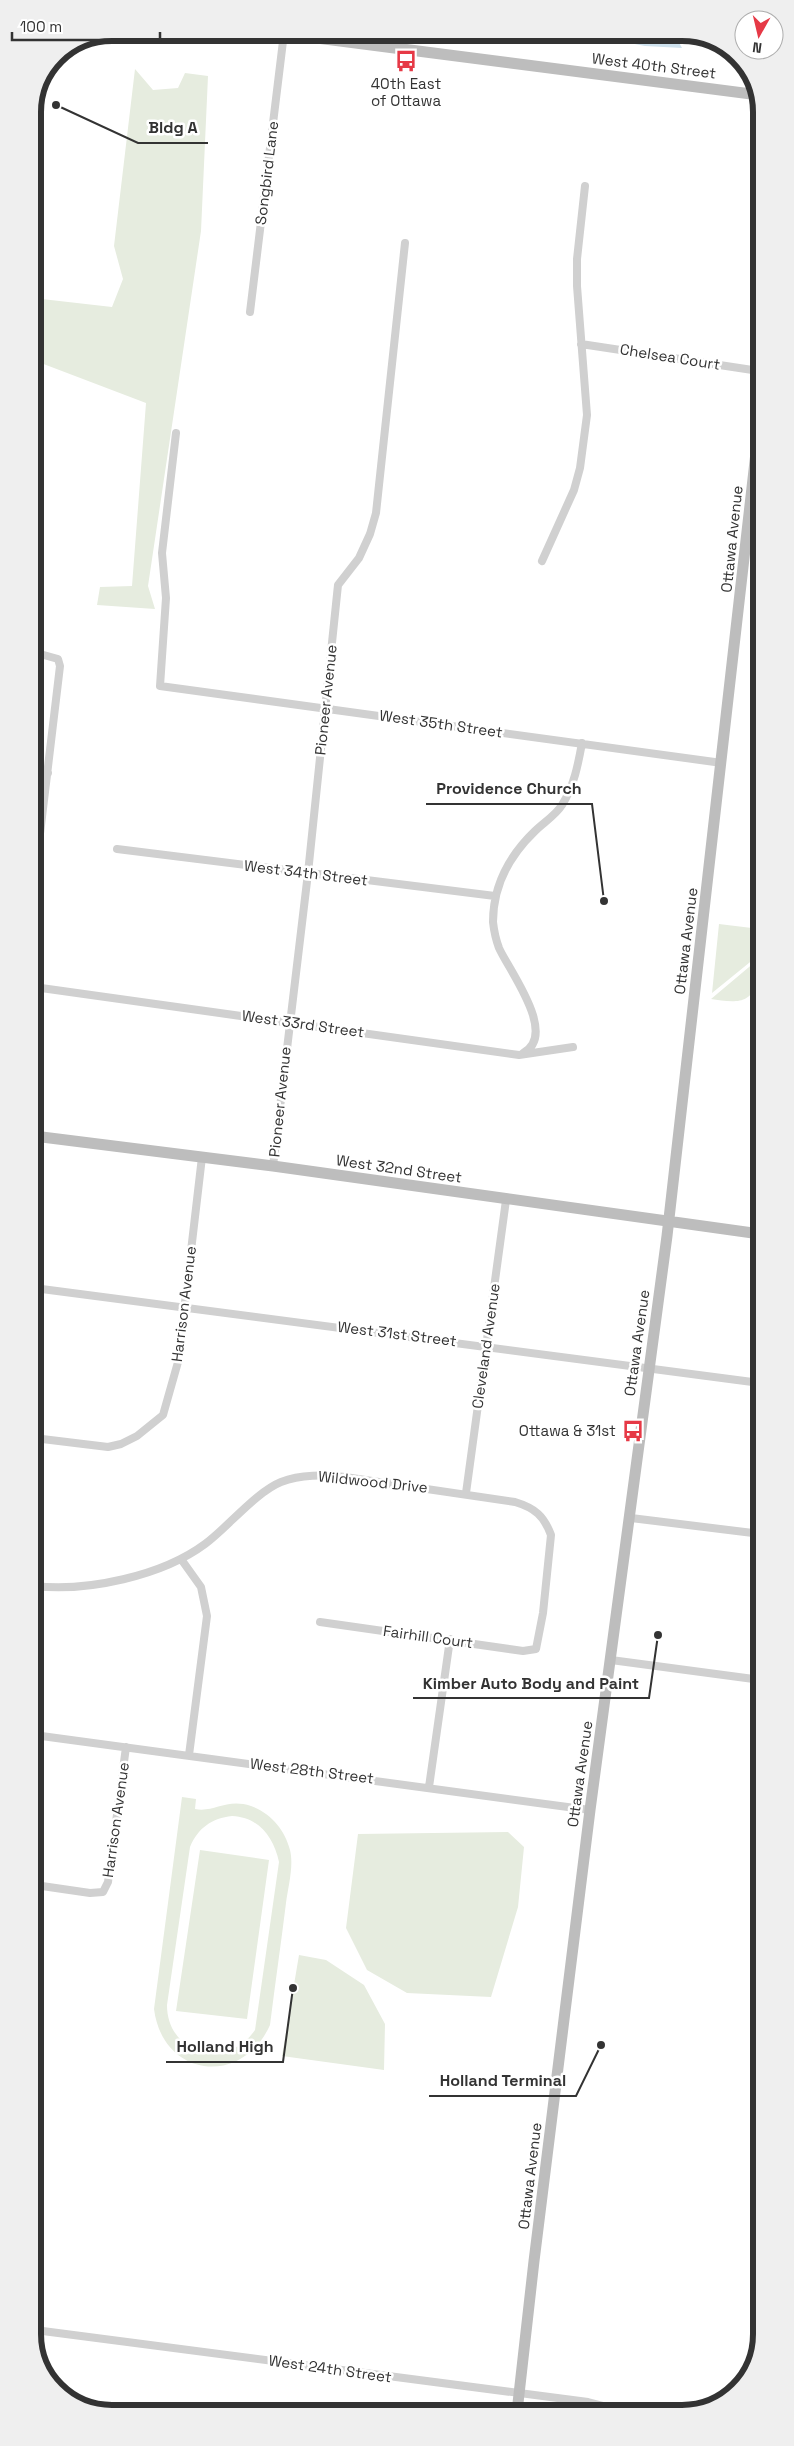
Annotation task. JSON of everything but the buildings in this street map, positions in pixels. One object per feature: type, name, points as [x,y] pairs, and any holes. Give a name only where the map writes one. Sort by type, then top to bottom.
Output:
[{"type":"street","name":"Songbird Lane","points":[[250,312],[280,41]]},
{"type":"street","name":"West 40th Street","points":[[343,41],[750,94]]},
{"type":"street","points":[[542,561],[566,509],[580,468],[587,415],[577,259],[585,186]]},
{"type":"street","name":"Pioneer Avenue","points":[[273,1166],[308,873],[338,585],[359,558],[370,534],[376,513],[405,243]]},
{"type":"street","name":"Chelsea Court","points":[[581,344],[753,370]]},
{"type":"street","name":"West 35th Street","points":[[176,433],[162,553],[166,598],[160,686],[722,763]]},
{"type":"street","name":"Ottawa Avenue","points":[[519,2405],[534,2261],[590,1810],[631,1518],[648,1368],[668,1222],[753,481]]},
{"type":"street","points":[[41,654],[58,659],[60,666],[41,828]]},
{"type":"street","points":[[519,1055],[528,1050],[534,1040],[536,1026],[532,1009],[499,948],[494,934],[495,896],[500,880],[512,856],[562,806],[576,778],[582,743]]},
{"type":"street","points":[[41,772],[48,773]]},
{"type":"street","name":"West 34th Street","points":[[117,849],[495,896]]},
{"type":"street","name":"West 33rd Street","points":[[41,988],[289,1021],[519,1055],[573,1047]]},
{"type":"street","name":"West 32nd Street","points":[[41,1137],[273,1166],[753,1233]]},
{"type":"street","name":"Harrison Avenue","points":[[41,1439],[108,1447],[121,1444],[137,1436],[163,1415],[178,1362],[202,1157]]},
{"type":"street","name":"Cleveland Avenue","points":[[466,1493],[506,1200]]},
{"type":"street","name":"West 31st Street","points":[[41,1289],[753,1382]]},
{"type":"street","name":"Wildwood Drive","points":[[41,1586],[73,1586],[120,1580],[181,1559],[204,1545],[263,1494],[280,1482],[324,1475],[345,1476],[516,1502],[538,1512],[544,1519],[550,1536],[543,1613],[536,1649]]},
{"type":"street","points":[[631,1518],[753,1533]]},
{"type":"street","points":[[181,1559],[201,1587],[207,1616],[189,1755]]},
{"type":"street","name":"Fairhill Court","points":[[320,1622],[450,1639],[523,1651],[536,1649]]},
{"type":"street","points":[[429,1786],[450,1639]]},
{"type":"street","points":[[611,1660],[753,1679]]},
{"type":"street","name":"West 28th Street","points":[[41,1736],[429,1786],[590,1810]]},
{"type":"street","name":"Harrison Avenue","points":[[41,1886],[90,1893],[102,1892],[108,1882],[126,1747]]},
{"type":"street","name":"West 24th Street","points":[[41,2331],[600,2405]]},
{"type":"shaded area","points":[[135,69],[153,90],[178,88],[185,73],[208,76],[201,231],[148,586],[155,609],[97,605],[100,587],[132,586],[146,403],[41,363],[41,299],[112,307],[123,279],[114,246]]},
{"type":"shaded area","points":[[719,924],[753,928],[753,960],[712,993]]},
{"type":"shaded area","points":[[753,964],[753,990],[748,997],[737,1001],[711,999]]},
{"type":"shaded area","points":[[182,1797],[196,1799],[195,1809],[202,1810],[227,1804],[242,1804],[258,1809],[271,1818],[281,1829],[288,1843],[291,1856],[270,2025],[257,2045],[241,2058],[223,2065],[205,2066],[187,2061],[172,2049],[160,2032],[154,2009]],"holes":[[[225,1817],[242,1817],[264,1830],[277,1853],[279,1862],[255,2030],[243,2042],[230,2050],[215,2053],[201,2051],[188,2045],[177,2036],[170,2022],[167,2005],[190,1847],[197,1834],[206,1825]]]},
{"type":"shaded area","points":[[508,1832],[524,1847],[518,1907],[491,1997],[407,1993],[367,1970],[346,1928],[358,1834]]},
{"type":"shaded area","points":[[200,1850],[269,1860],[247,2019],[176,2011]]},
{"type":"shaded area","points":[[299,1955],[326,1960],[364,1985],[385,2024],[384,2070],[282,2056]]},
{"type":"water","points":[[619,41],[678,41],[682,48],[645,46]]},
{"type":"place","name":"40th East of Ottawa","points":[[406,61]]},
{"type":"place","name":"Bldg A","points":[[56,105]]},
{"type":"place","name":"Providence Church","points":[[604,901]]},
{"type":"place","name":"Ottawa & 31st","points":[[633,1431]]},
{"type":"place","name":"Kimber Auto Body and Paint","points":[[658,1635]]},
{"type":"place","name":"Holland High","points":[[293,1988]]},
{"type":"place","name":"Holland Terminal","points":[[601,2045]]}]
